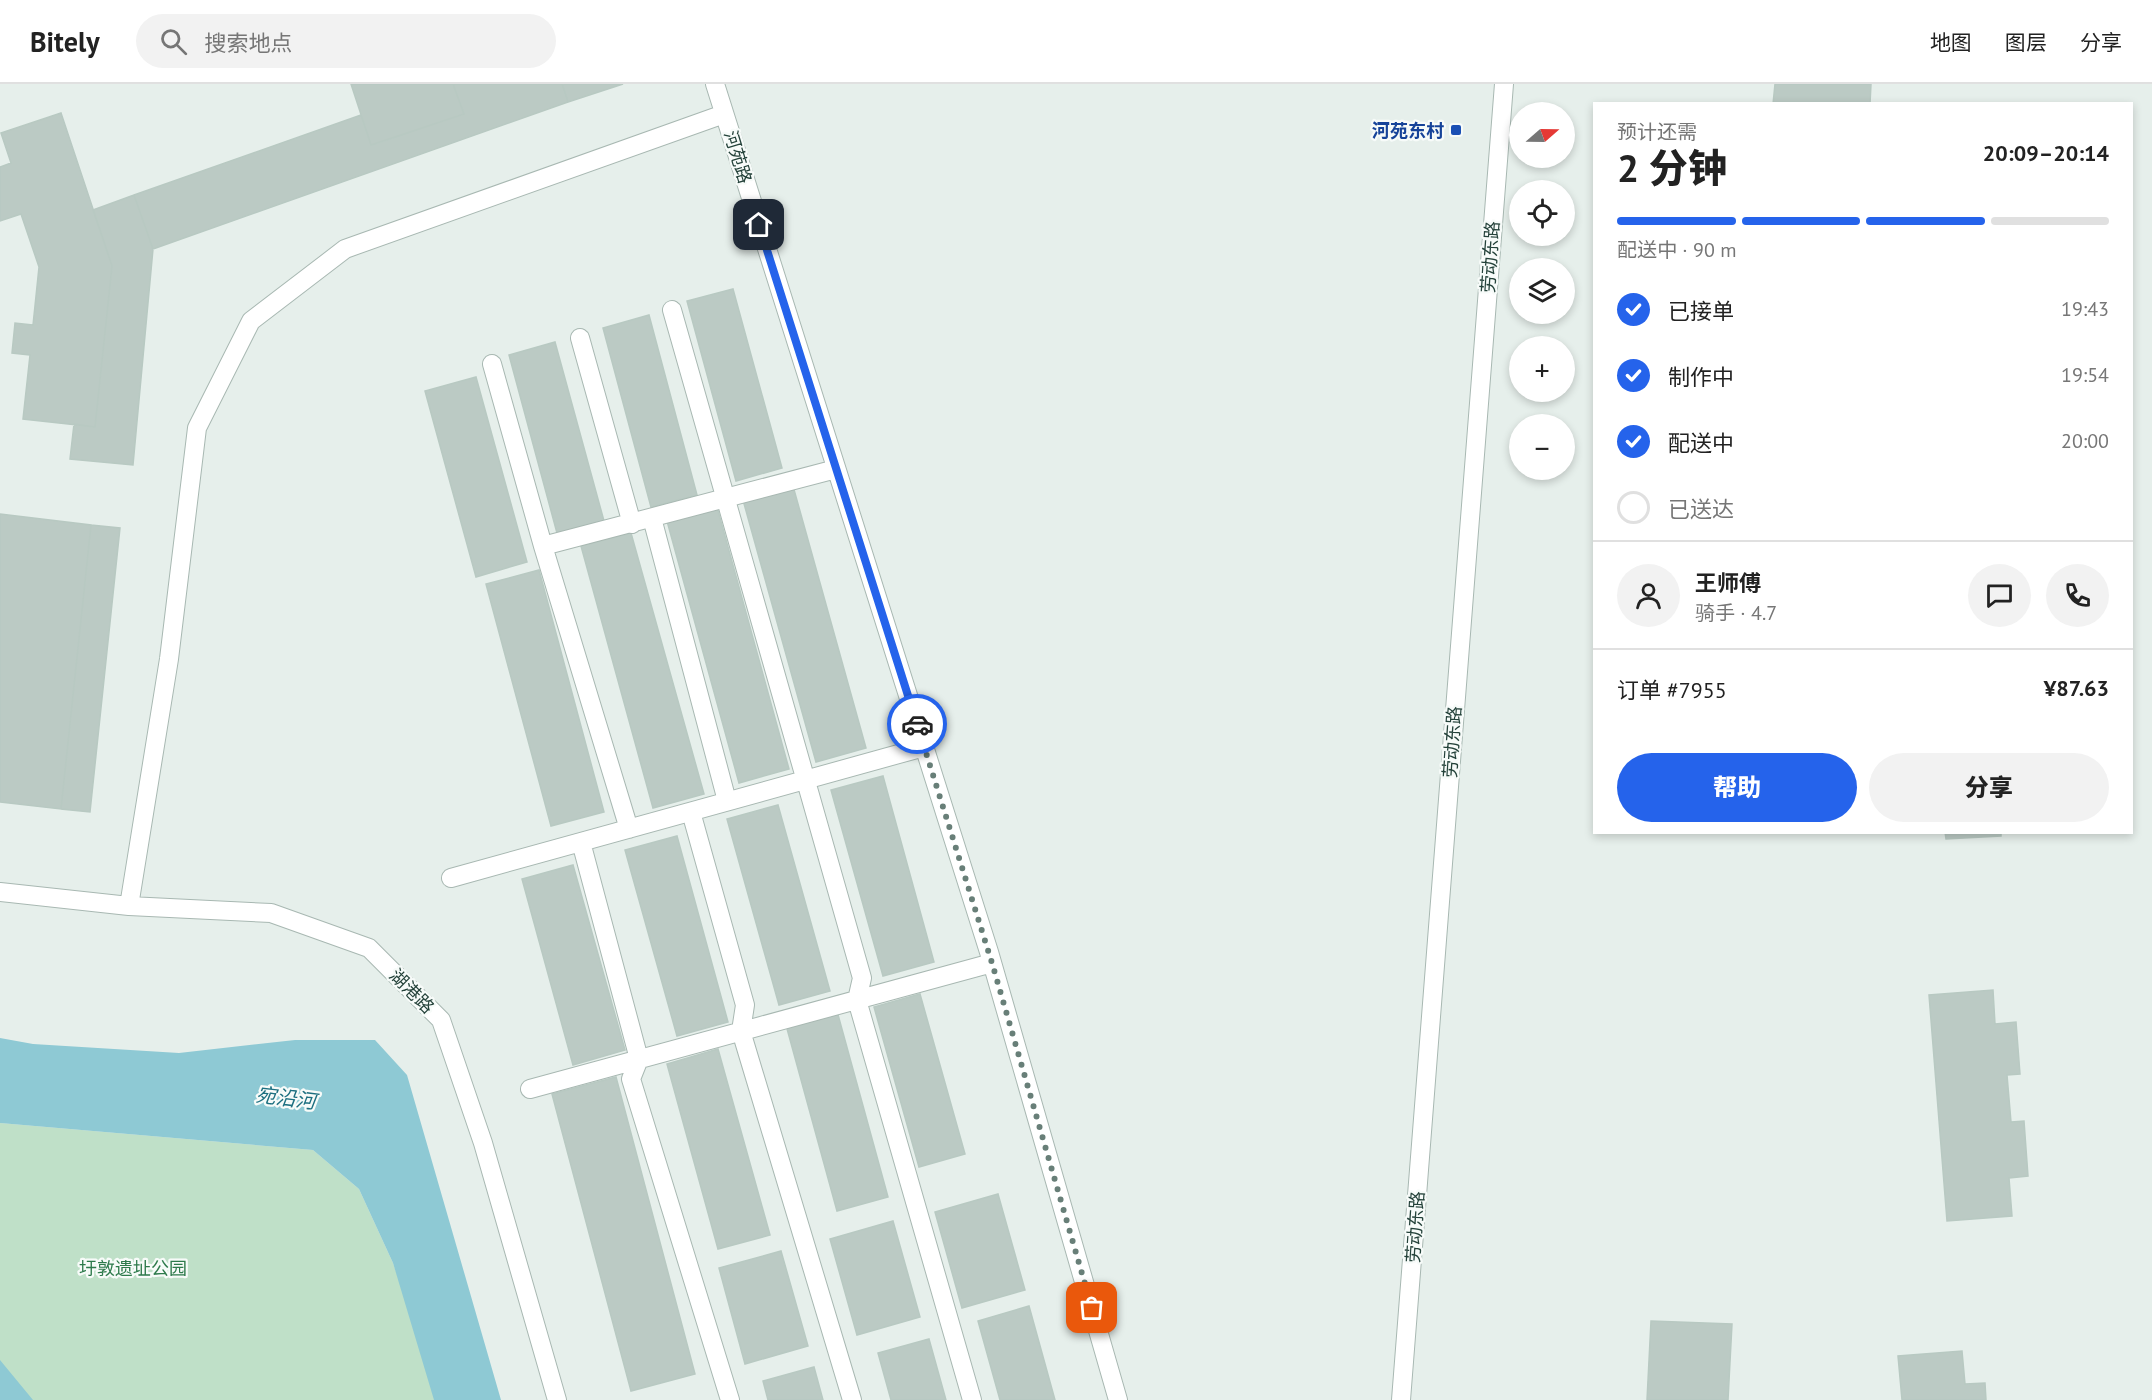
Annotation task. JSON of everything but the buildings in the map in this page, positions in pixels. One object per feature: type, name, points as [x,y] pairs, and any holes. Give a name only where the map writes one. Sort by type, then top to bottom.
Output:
[{"type":"street","name":"河苑路","points":[[715,84],[992,963],[1118,1400]]},
{"type":"street","name":"劳动东路","points":[[1401,1400],[1504,84]]},
{"type":"street","points":[[129,906],[169,659],[197,428],[251,321],[345,249],[724,114]]},
{"type":"street","points":[[672,310],[862,978],[857,1000],[972,1400]]},
{"type":"street","points":[[580,338],[632,524]]},
{"type":"street","points":[[492,364],[543,546],[629,829]]},
{"type":"street","points":[[543,546],[836,469]]},
{"type":"street","points":[[652,518],[727,801]]},
{"type":"street","points":[[451,878],[924,747]]},
{"type":"street","points":[[691,812],[745,1005],[741,1031],[852,1400]]},
{"type":"street","points":[[581,842],[639,1059],[632,1079],[730,1400]]},
{"type":"street","name":"湖港路","points":[[0,892],[129,906],[272,913],[369,948],[441,1020],[483,1143],[557,1400]]},
{"type":"street","points":[[530,1089],[992,963]]},
{"type":"green space","name":"圩敦遗址公园","points":[[0,1123],[313,1150],[359,1189],[393,1263],[441,1400],[0,1400]]},
{"type":"water","name":"宛沿河","points":[[0,1038],[33,1044],[179,1053],[295,1040],[375,1040],[407,1075],[501,1400],[434,1400],[393,1263],[359,1189],[313,1150],[0,1123]]},
{"type":"water","points":[[0,1360],[33,1400],[0,1400]]},
{"type":"way so far","points":[[917,724],[992,963],[1092,1308]]},
{"type":"place","name":"河苑东村","points":[[1456,130]]},
{"type":"route","points":[[759,225],[917,724]]}]
